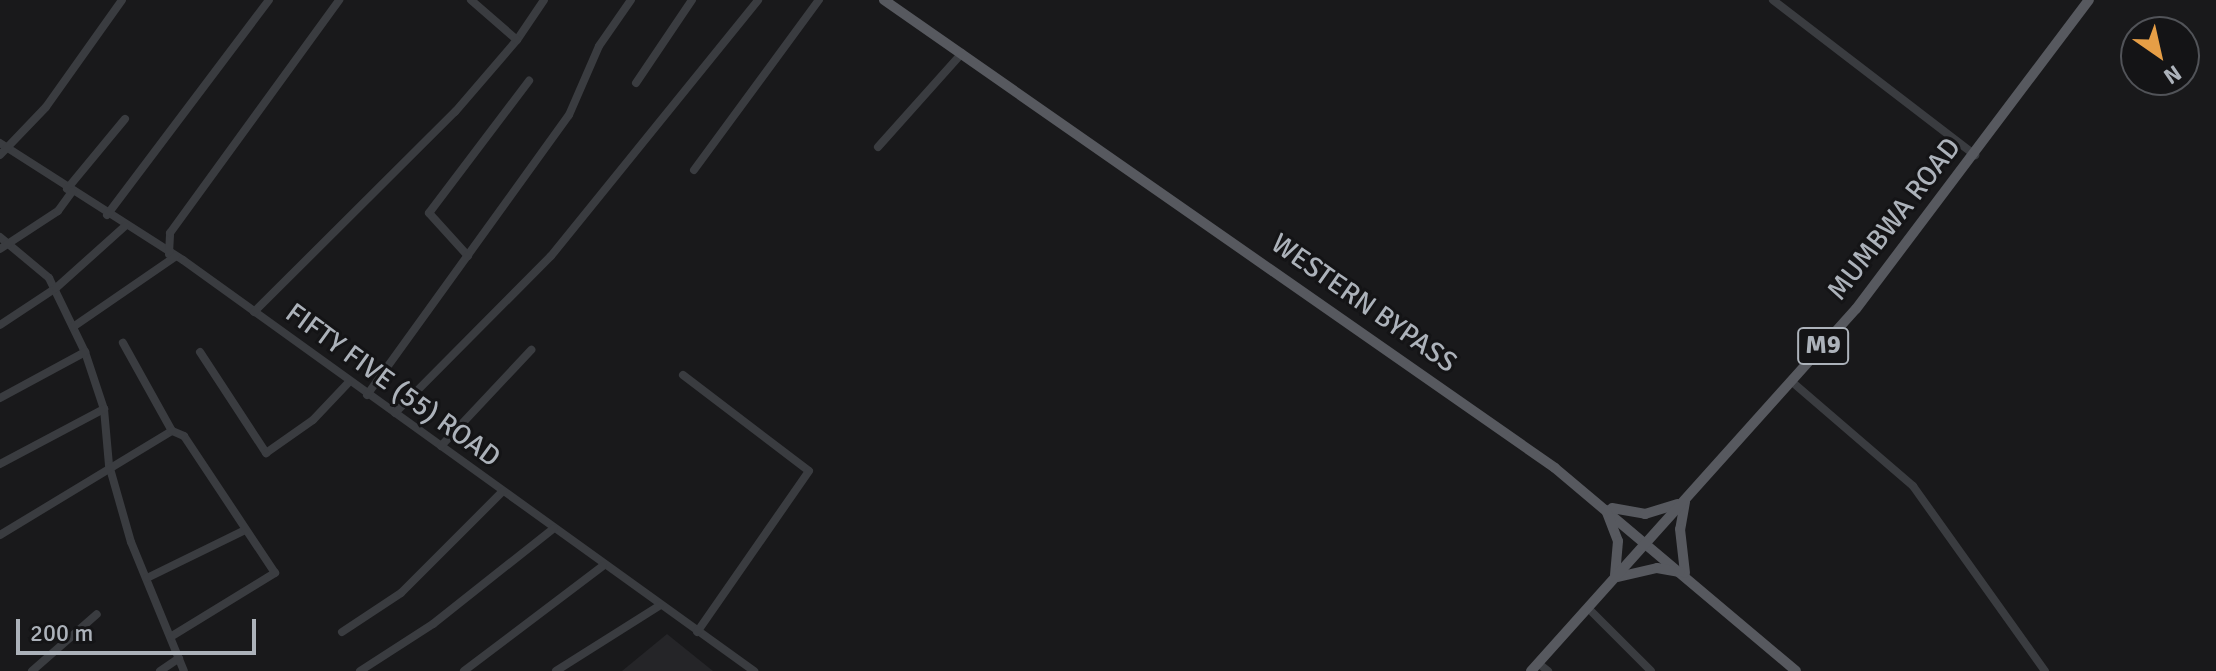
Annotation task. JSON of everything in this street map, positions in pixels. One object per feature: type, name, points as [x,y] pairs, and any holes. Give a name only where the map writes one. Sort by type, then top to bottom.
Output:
[{"type":"main road","name":"WESTERN BYPASS","points":[[884,0],[1421,371],[1603,505],[1796,671]]},
{"type":"main road","name":"MUMBWA ROAD","points":[[1534,667],[1856,309],[2089,0]]},
{"type":"main road","points":[[1685,500],[1680,529],[1686,574],[1657,568],[1614,579],[1618,541],[1603,505],[1645,514],[1685,500]]},
{"type":"street","points":[[2,149],[46,107],[122,0]]},
{"type":"street","points":[[107,215],[269,0]]},
{"type":"street","points":[[73,327],[172,255],[170,233],[339,0]]},
{"type":"street","points":[[471,0],[517,40]]},
{"type":"street","points":[[254,312],[455,112],[517,40],[544,0]]},
{"type":"street","points":[[367,395],[569,115],[599,46],[631,0]]},
{"type":"street","points":[[636,83],[692,0]]},
{"type":"street","points":[[395,413],[551,256],[758,0]]},
{"type":"street","points":[[694,170],[819,0]]},
{"type":"street","points":[[1773,0],[1975,155]]},
{"type":"street","points":[[878,147],[962,53]]},
{"type":"street","points":[[468,256],[429,213],[529,81]]},
{"type":"street","points":[[125,119],[70,190],[58,211],[3,243],[56,288],[85,352],[104,409],[109,465],[147,578],[184,671]]},
{"type":"street","name":"FIFTY FIVE (55) ROAD","points":[[2,149],[172,255],[754,671]]},
{"type":"street","points":[[0,325],[56,288],[125,226]]},
{"type":"street","points":[[123,343],[172,431],[184,436],[273,577],[172,636]]},
{"type":"street","points":[[441,446],[531,350]]},
{"type":"street","points":[[0,398],[85,352]]},
{"type":"street","points":[[200,352],[266,453],[313,420],[348,383]]},
{"type":"street","points":[[683,375],[809,471],[697,632]]},
{"type":"street","points":[[1791,381],[1913,486],[2045,671]]},
{"type":"street","points":[[0,464],[104,409]]},
{"type":"street","points":[[0,535],[109,465],[172,431]]},
{"type":"street","points":[[342,632],[401,593],[503,491]]},
{"type":"street","points":[[360,671],[433,624],[554,528]]},
{"type":"street","points":[[147,578],[245,530]]},
{"type":"street","points":[[464,671],[603,566]]},
{"type":"street","points":[[556,671],[659,606]]},
{"type":"street","points":[[1588,608],[1651,671]]},
{"type":"street","points":[[32,671],[97,614]]},
{"type":"street","points":[[160,671],[179,658]]},
{"type":"street","points":[[1534,667],[1548,671]]},
{"type":"shaded area","points":[[667,634],[713,671],[622,671]]}]
